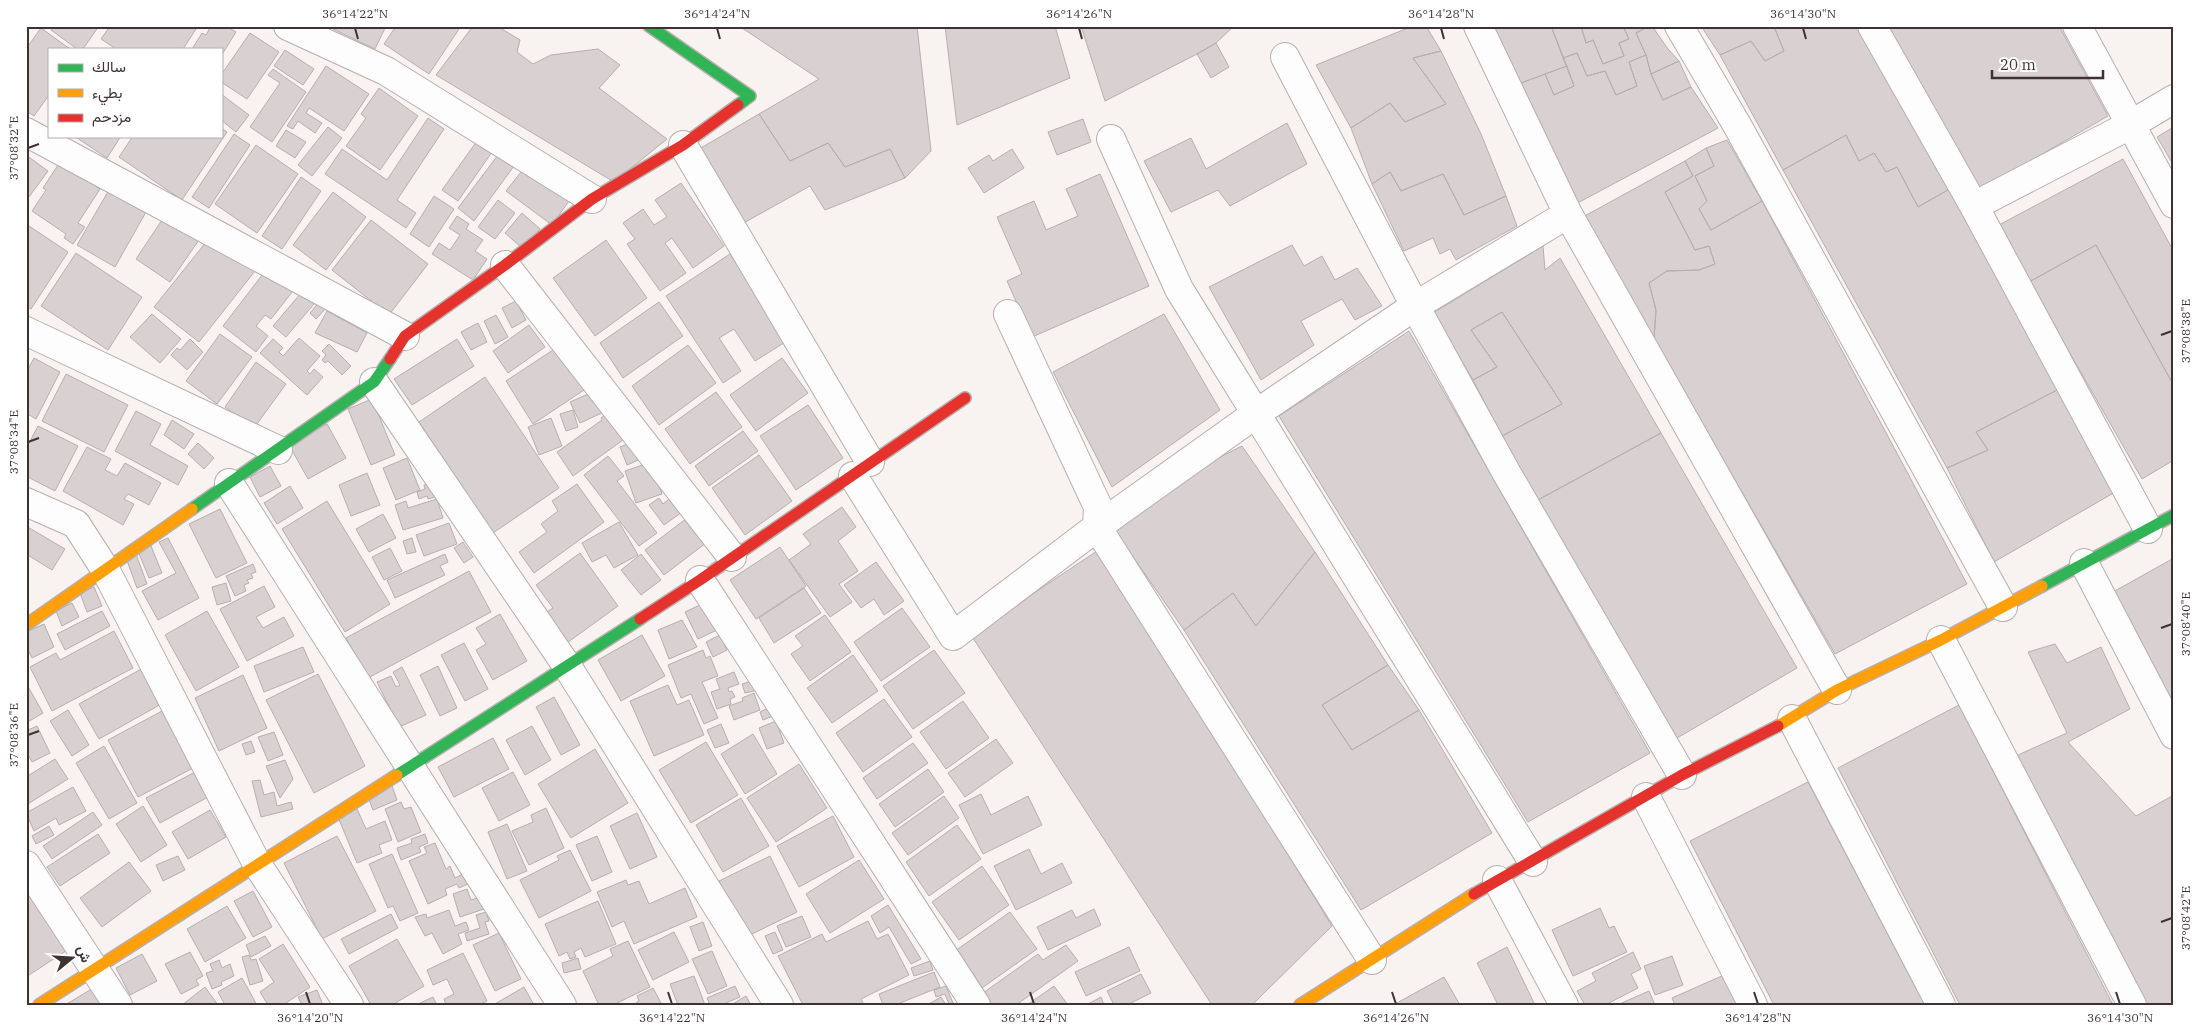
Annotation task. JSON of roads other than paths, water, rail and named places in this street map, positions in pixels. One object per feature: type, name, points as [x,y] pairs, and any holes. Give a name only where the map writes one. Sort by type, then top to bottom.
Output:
[{"type":"street","points":[[288,26],[386,71],[592,199]]},
{"type":"street","points":[[26,625],[374,382],[405,336],[505,265],[592,199],[682,146],[750,96],[649,26]]},
{"type":"street","points":[[1478,26],[1568,214],[1838,690]]},
{"type":"street","points":[[1679,26],[1737,125],[2003,607]]},
{"type":"street","points":[[1872,26],[1974,206],[2148,529]]},
{"type":"street","points":[[2077,26],[2174,204]]},
{"type":"street","points":[[1285,57],[1415,306],[1506,472],[1682,775]]},
{"type":"street","points":[[1974,206],[2130,125],[2174,99]]},
{"type":"street","points":[[26,132],[405,336]]},
{"type":"street","points":[[1111,139],[1179,289],[1533,862]]},
{"type":"street","points":[[682,146],[954,636],[1097,528],[1257,413],[1415,306],[1568,214]]},
{"type":"street","points":[[505,265],[732,557]]},
{"type":"street","points":[[1008,314],[1098,506],[1097,528],[1372,960]]},
{"type":"street","points":[[26,331],[278,450]]},
{"type":"street","points":[[374,382],[567,666],[779,1005]]},
{"type":"street","points":[[39,1005],[700,580],[965,398]]},
{"type":"street","points":[[229,483],[562,1005]]},
{"type":"street","points":[[26,502],[76,524],[106,569],[257,864],[348,1005]]},
{"type":"street","points":[[1300,1005],[1497,880],[1533,862],[1682,775],[1792,719],[1838,690],[1941,640],[2174,515]]},
{"type":"street","points":[[2084,563],[2174,735]]},
{"type":"street","points":[[700,580],[976,1005]]},
{"type":"street","points":[[1941,640],[2132,1005]]},
{"type":"street","points":[[1792,719],[1941,1005]]},
{"type":"street","points":[[1646,797],[1753,1005]]},
{"type":"street","points":[[26,865],[118,1005]]},
{"type":"street","points":[[1497,880],[1564,1005]]}]
